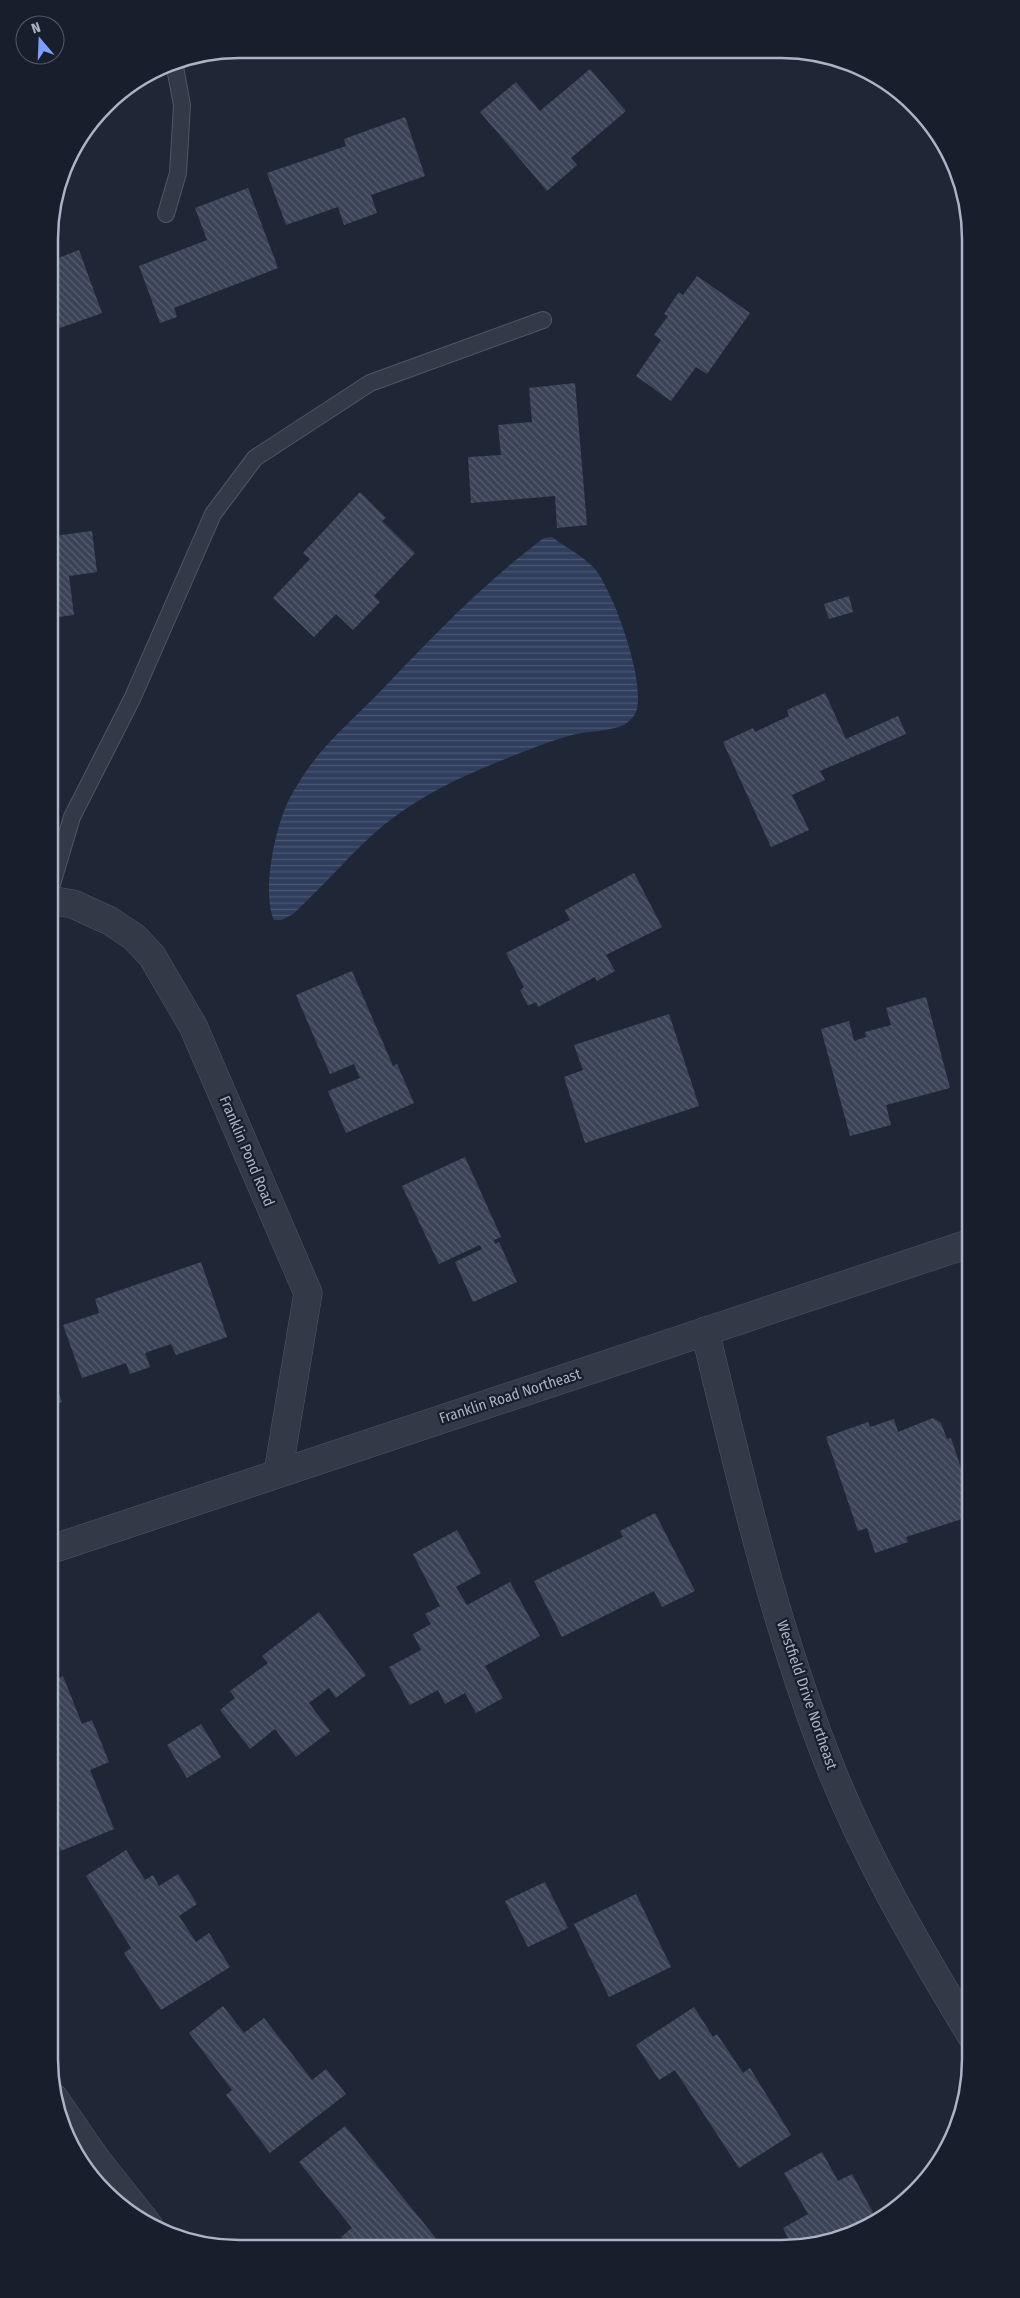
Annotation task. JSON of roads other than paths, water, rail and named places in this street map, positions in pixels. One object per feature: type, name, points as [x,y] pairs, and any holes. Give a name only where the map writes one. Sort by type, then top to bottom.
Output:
[{"type":"street","name":"Franklin Pond Road","points":[[58,902],[73,904],[110,921],[134,937],[152,956],[193,1026],[308,1293],[278,1473]]},
{"type":"street","name":"Franklin Road Northeast","points":[[58,1547],[962,1246]]},
{"type":"street","name":"Westfield Drive Northeast","points":[[705,1331],[745,1497],[796,1673],[824,1753],[866,1847],[911,1935],[962,2019]]},
{"type":"street","points":[[67,2116],[96,2159],[134,2207]]},
{"type":"lane","points":[[166,214],[178,173],[182,105],[175,69]]},
{"type":"lane","points":[[58,864],[72,818],[132,699],[213,514],[254,458],[370,382],[543,320]]},
{"type":"water","points":[[552,537],[594,568],[610,596],[619,617],[633,662],[638,701],[634,716],[619,727],[576,734],[551,741],[477,771],[439,789],[402,811],[373,834],[293,914],[282,920],[274,920],[269,895],[269,880],[277,834],[289,800],[311,765],[337,734],[477,594],[544,538]]}]
